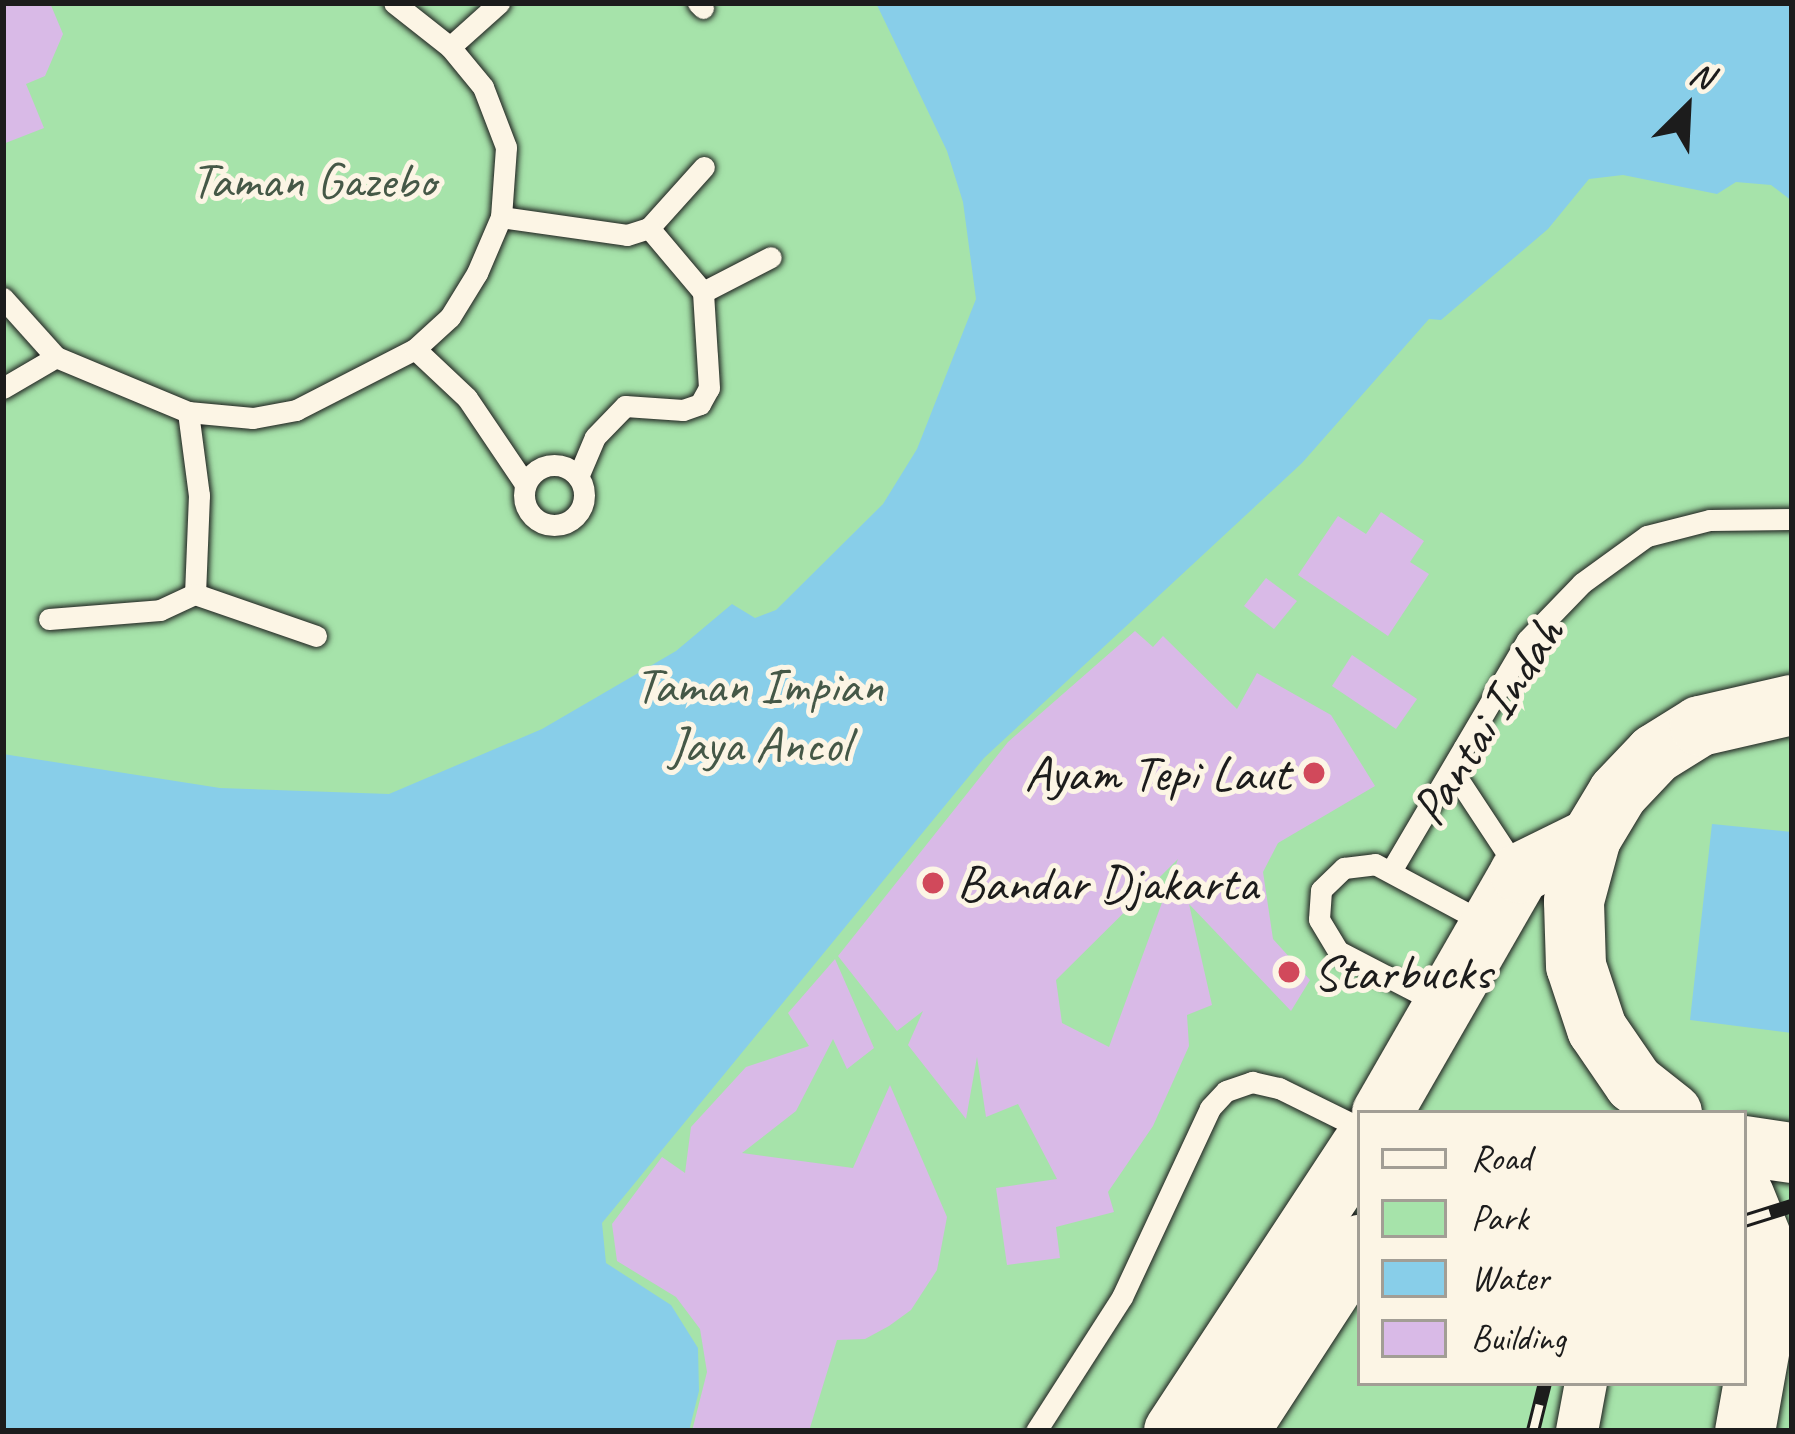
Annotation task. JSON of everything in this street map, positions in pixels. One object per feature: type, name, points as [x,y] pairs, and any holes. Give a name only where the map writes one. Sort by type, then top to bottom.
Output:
[{"type":"street","points":[[1668,1110],[1634,1083],[1597,1029],[1576,966],[1574,902],[1591,838],[1618,793],[1655,754],[1700,726],[1792,705]]},
{"type":"street","points":[[1384,1110],[1520,873],[1591,838]]},
{"type":"street","points":[[1747,1146],[1792,1153]]},
{"type":"street","points":[[1174,1431],[1357,1153]]},
{"type":"street","points":[[1745,1431],[1759,1273],[1747,1211]]},
{"type":"street","points":[[1239,1431],[1357,1249]]},
{"type":"street","points":[[1577,1431],[1585,1386]]},
{"type":"lane","points":[[3,298],[56,357],[188,412],[253,418],[296,410],[415,349],[450,317],[501,217],[506,147],[483,87],[450,46],[394,3]]},
{"type":"lane","points":[[450,46],[499,3]]},
{"type":"lane","points":[[501,217],[584,232],[649,228],[704,167]]},
{"type":"lane","points":[[415,349],[467,398],[525,484],[529,513],[560,524],[584,500],[578,477],[596,437],[625,406],[700,404],[709,388],[703,292],[649,228]]},
{"type":"lane","points":[[703,292],[771,257]]},
{"type":"lane","points":[[3,388],[56,357]]},
{"type":"lane","points":[[188,412],[199,495],[195,594]]},
{"type":"lane","points":[[525,484],[548,466],[578,477]]},
{"type":"lane","name":"Pantai Indah","points":[[1391,872],[1527,640],[1582,583],[1647,536],[1710,520],[1792,519]]},
{"type":"lane","points":[[49,619],[160,610],[195,594],[316,636]]},
{"type":"lane","points":[[1452,770],[1520,873]]},
{"type":"lane","points":[[1442,1005],[1338,951],[1318,919],[1321,890],[1357,864],[1391,872],[1490,925]]},
{"type":"lane","points":[[1036,1431],[1122,1298],[1210,1108],[1226,1090],[1252,1082],[1279,1088],[1357,1127]]},
{"type":"green space","name":"Taman Impian Jaya Ancol","points":[[3,3],[1792,3],[1792,1431],[3,1431]]},
{"type":"water","points":[[876,3],[1792,3],[1792,201],[1771,185],[1736,182],[1717,194],[1623,175],[1589,179],[1548,229],[1441,320],[1429,319],[1302,463],[984,758],[602,1223],[606,1263],[671,1305],[698,1348],[699,1391],[689,1431],[3,1431],[3,754],[220,788],[389,794],[542,729],[676,651],[732,604],[755,618],[776,610],[883,504],[917,449],[976,299],[963,202],[947,151]]},
{"type":"water","points":[[1712,824],[1792,832],[1792,1033],[1690,1020]]},
{"type":"building","points":[[3,3],[50,3],[63,34],[45,76],[26,84],[44,128],[3,144]]},
{"type":"building","points":[[1381,512],[1424,541],[1410,562],[1429,574],[1388,636],[1298,575],[1338,516],[1366,534]]},
{"type":"building","points":[[1266,578],[1297,601],[1274,629],[1244,606]]},
{"type":"building","points":[[1135,631],[1153,647],[1163,636],[1237,709],[1257,673],[1331,715],[1375,786],[1278,843],[1263,872],[1273,939],[1310,980],[1291,1011],[1189,904],[1212,1005],[1187,1015],[1189,1046],[1153,1126],[1108,1192],[1114,1212],[1056,1227],[1060,1258],[1007,1265],[996,1188],[1057,1179],[1018,1104],[986,1117],[977,1057],[966,1119],[908,1045],[923,1011],[897,1031],[838,956],[1008,742]],"holes":[[[1178,859],[1109,1047],[1062,1023],[1056,980]]]},
{"type":"building","points":[[1352,655],[1417,699],[1396,729],[1332,686]]},
{"type":"building","points":[[835,959],[874,1048],[847,1069],[833,1039],[796,1111],[742,1153],[853,1168],[890,1085],[947,1217],[937,1270],[911,1310],[889,1326],[865,1339],[837,1340],[809,1431],[692,1431],[707,1372],[700,1329],[676,1297],[617,1261],[612,1224],[662,1157],[685,1173],[691,1127],[746,1067],[809,1046],[788,1013]]},
{"type":"railway","points":[[1747,1220],[1792,1206]]},
{"type":"railway","points":[[1533,1431],[1544,1386]]},
{"type":"place","name":"Ayam Tepi Laut","points":[[1314,773]]},
{"type":"place","name":"Bandar Djakarta","points":[[933,883]]},
{"type":"place","name":"Starbucks","points":[[1289,972]]},
{"type":"park label","name":"Taman Gazebo","points":[[313,180]]}]
